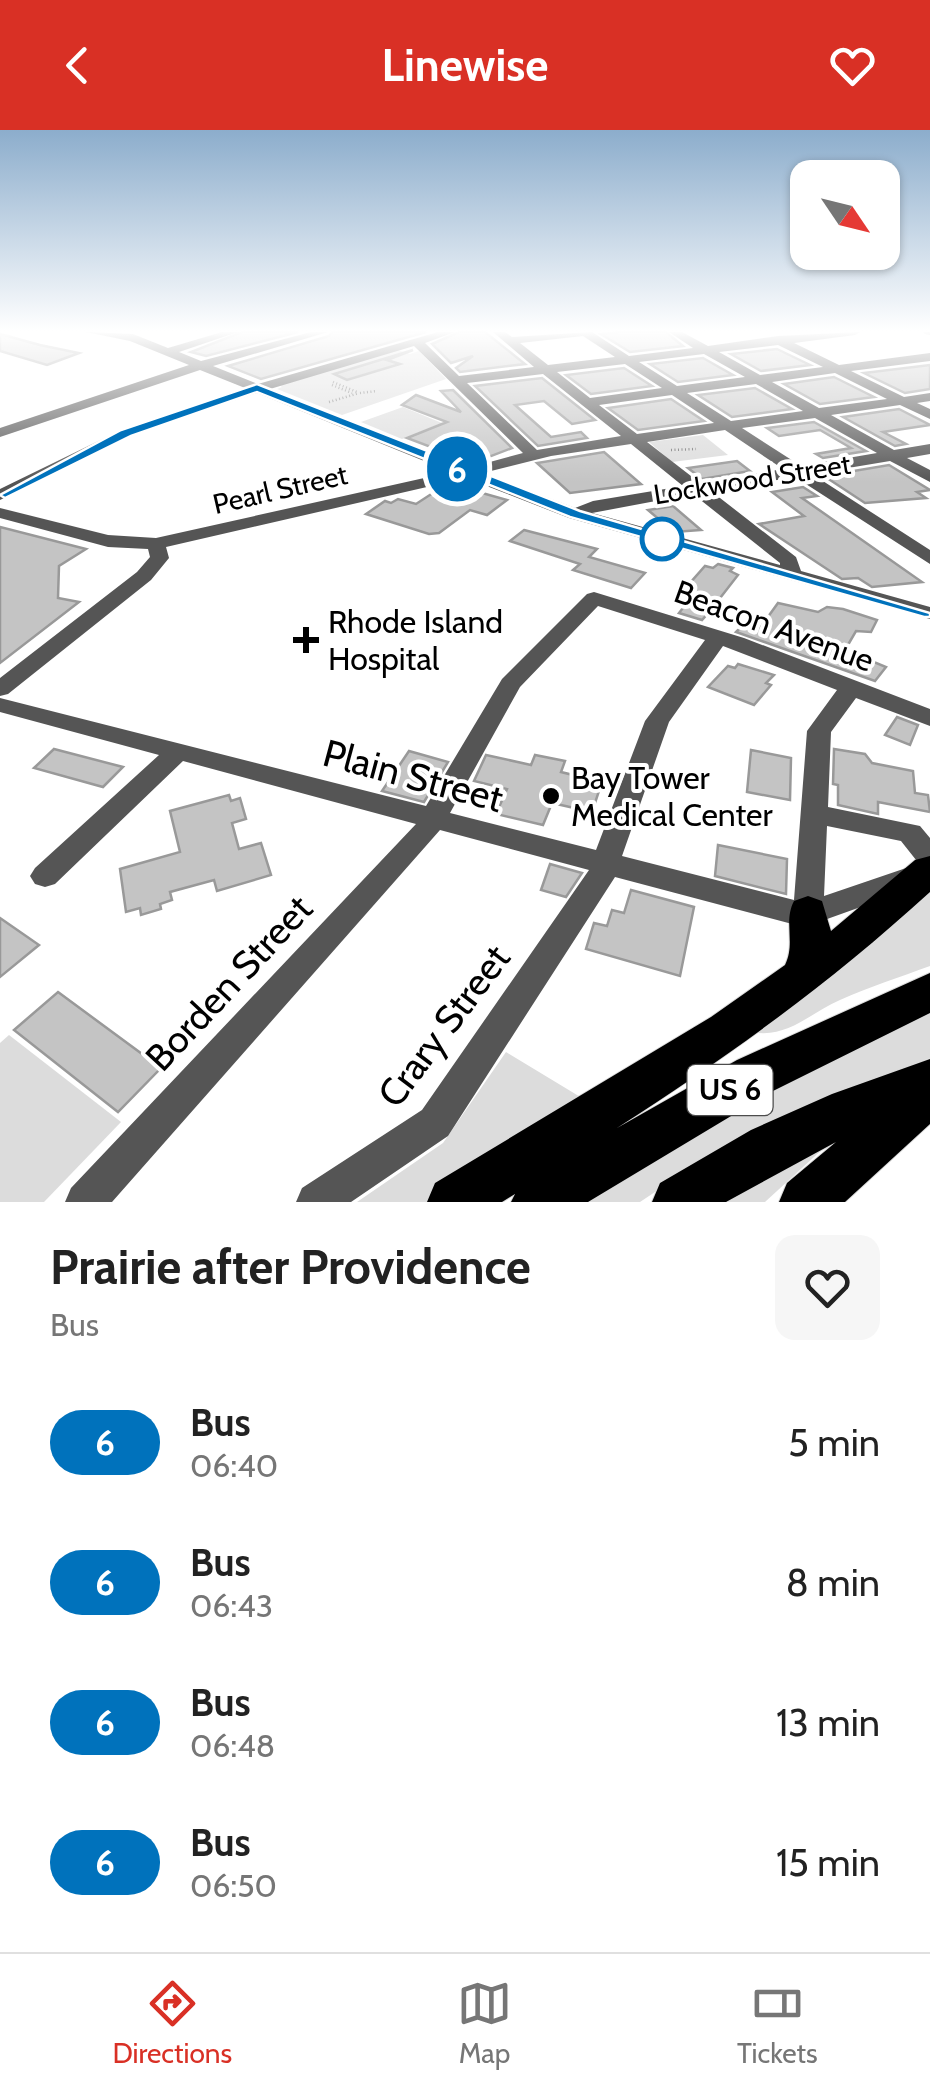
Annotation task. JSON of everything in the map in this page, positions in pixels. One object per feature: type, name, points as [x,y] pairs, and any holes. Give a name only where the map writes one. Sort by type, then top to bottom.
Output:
[{"type":"highway","points":[[454,1202],[687,1059],[800,979],[929,870]]},
{"type":"highway","points":[[800,979],[813,953],[808,912]]},
{"type":"highway","name":"US 6","points":[[538,1202],[726,1092],[930,992]]},
{"type":"highway","points":[[679,1202],[799,1132],[873,1100],[930,1082]]},
{"type":"highway","points":[[806,1202],[930,1092]]},
{"type":"street","points":[[4,428],[147,382]]},
{"type":"street","points":[[242,382],[575,514],[930,613]]},
{"type":"street","points":[[0,495],[126,433],[277,382]]},
{"type":"street","points":[[460,382],[533,455]]},
{"type":"street","points":[[563,382],[789,561],[792,574]]},
{"type":"street","points":[[663,382],[930,558]]},
{"type":"street","points":[[588,402],[735,382]]},
{"type":"street","points":[[763,382],[930,477]]},
{"type":"street","points":[[863,382],[930,415]]},
{"type":"street","name":"Pearl Street","points":[[0,513],[86,537],[156,544],[533,455],[930,397]]},
{"type":"street","name":"Lockwood Street","points":[[575,514],[593,506],[930,449]]},
{"type":"street","points":[[0,689],[144,576],[160,558],[156,544]]},
{"type":"street","name":"Beacon Avenue","points":[[594,598],[718,637],[930,718]]},
{"type":"street","name":"Borden Street","points":[[85,1202],[433,820],[510,684],[594,598]]},
{"type":"street","name":"Crary Street","points":[[316,1202],[435,1123],[589,897],[657,720],[718,637]]},
{"type":"street","points":[[851,688],[819,731],[808,912],[929,870]]},
{"type":"street","name":"Plain Street","points":[[0,705],[604,865],[772,908],[808,912]]},
{"type":"street","points":[[45,876],[177,753]]},
{"type":"street","points":[[815,814],[910,833],[930,857]]},
{"type":"path","points":[[332,383],[342,392],[377,391]]},
{"type":"path","points":[[328,403],[359,393]]},
{"type":"path","points":[[676,461],[664,451],[696,448]]},
{"type":"shaded area","points":[[437,382],[342,415],[277,389],[282,387],[279,385]]},
{"type":"shaded area","points":[[403,407],[442,423],[402,439],[361,422]]},
{"type":"shaded area","points":[[703,435],[728,455],[672,462],[649,442]]},
{"type":"shaded area","points":[[930,889],[930,966],[840,1000],[787,1028],[752,1032]]},
{"type":"shaded area","points":[[930,1013],[930,1058],[840,1093],[703,1160],[640,1202],[580,1202],[788,1082]]},
{"type":"shaded area","points":[[9,1035],[121,1122],[44,1202],[0,1202],[0,1043]]},
{"type":"shaded area","points":[[506,1052],[582,1098],[434,1202],[357,1202],[443,1143]]},
{"type":"shaded area","points":[[850,1124],[765,1202],[712,1202]]},
{"type":"building","points":[[547,382],[595,420],[572,424],[544,401],[515,405],[551,437],[581,432],[587,438],[538,446],[475,386]]},
{"type":"building","points":[[575,382],[646,382],[652,386],[591,394]]},
{"type":"building","points":[[844,382],[874,397],[820,404],[784,384]]},
{"type":"building","points":[[883,382],[930,382],[930,389],[905,393]]},
{"type":"building","points":[[755,388],[792,409],[732,417],[698,395]]},
{"type":"building","points":[[453,390],[512,448],[473,463],[407,438],[447,422],[402,405],[416,395],[461,412],[441,391]]},
{"type":"building","points":[[671,399],[704,421],[638,430],[608,408]]},
{"type":"building","points":[[899,409],[930,425],[883,432],[906,444],[895,446],[843,417]]},
{"type":"building","points":[[814,422],[866,451],[823,458],[816,454],[851,448],[820,430],[779,436],[767,428]]},
{"type":"building","points":[[604,452],[641,484],[570,493],[537,463]]},
{"type":"building","points":[[737,461],[750,471],[702,479],[688,468]]},
{"type":"building","points":[[889,465],[930,490],[917,492],[926,498],[865,503],[824,476]]},
{"type":"building","points":[[454,485],[507,500],[487,515],[470,510],[439,533],[429,534],[366,514],[385,501],[398,499],[416,504],[439,489],[446,491]]},
{"type":"building","points":[[803,487],[817,496],[802,498],[922,582],[872,587],[858,578],[842,579],[759,524],[804,516],[772,492]]},
{"type":"building","points":[[673,506],[701,530],[674,532],[648,510]]},
{"type":"building","points":[[0,527],[86,549],[59,566],[58,598],[79,602],[0,663]]},
{"type":"building","points":[[524,530],[597,549],[589,557],[645,573],[631,588],[573,570],[580,564],[510,541]]},
{"type":"building","points":[[718,564],[733,568],[730,571],[738,575],[710,611],[702,620],[679,613],[686,604],[675,600],[705,566],[713,568]]},
{"type":"building","points":[[778,603],[818,612],[827,607],[843,609],[877,620],[871,632],[856,631],[845,650],[886,667],[875,681],[736,632],[746,622],[760,628]]},
{"type":"building","points":[[738,664],[774,675],[766,683],[771,685],[754,705],[708,687],[728,666],[735,668]]},
{"type":"building","points":[[897,717],[918,725],[910,745],[885,735]]},
{"type":"building","points":[[54,749],[123,767],[103,787],[34,768]]},
{"type":"building","points":[[834,749],[865,754],[872,763],[913,771],[915,793],[928,795],[930,812],[878,802],[878,814],[838,805],[838,785],[833,784]]},
{"type":"building","points":[[751,750],[791,758],[790,800],[747,792]]},
{"type":"building","points":[[409,751],[448,762],[424,802],[382,791]]},
{"type":"building","name":"Bay Tower Medical Center","points":[[486,755],[531,765],[535,755],[565,761],[561,772],[602,782],[592,812],[552,803],[543,825],[496,814],[507,789],[474,781]]},
{"type":"building","points":[[229,795],[231,801],[240,798],[246,819],[232,823],[239,849],[261,843],[271,875],[217,891],[214,880],[170,892],[172,900],[160,904],[161,909],[141,915],[140,908],[126,912],[120,869],[180,852],[170,811]]},
{"type":"building","points":[[718,845],[787,859],[786,894],[715,876]]},
{"type":"building","points":[[550,864],[582,873],[566,897],[541,890]]},
{"type":"building","points":[[631,890],[694,907],[680,976],[586,949],[594,923],[607,926],[612,910],[624,913]]},
{"type":"building","points":[[0,918],[39,945],[0,977]]},
{"type":"building","points":[[58,992],[161,1068],[118,1112],[14,1030]]},
{"type":"bus line","name":"6","points":[[0,495],[126,433],[257,388],[575,514],[930,613]]},
{"type":"place","name":"Rhode Island Hospital","points":[[306,640]]},
{"type":"place","name":"Bay Tower Medical Center","points":[[551,796]]}]
